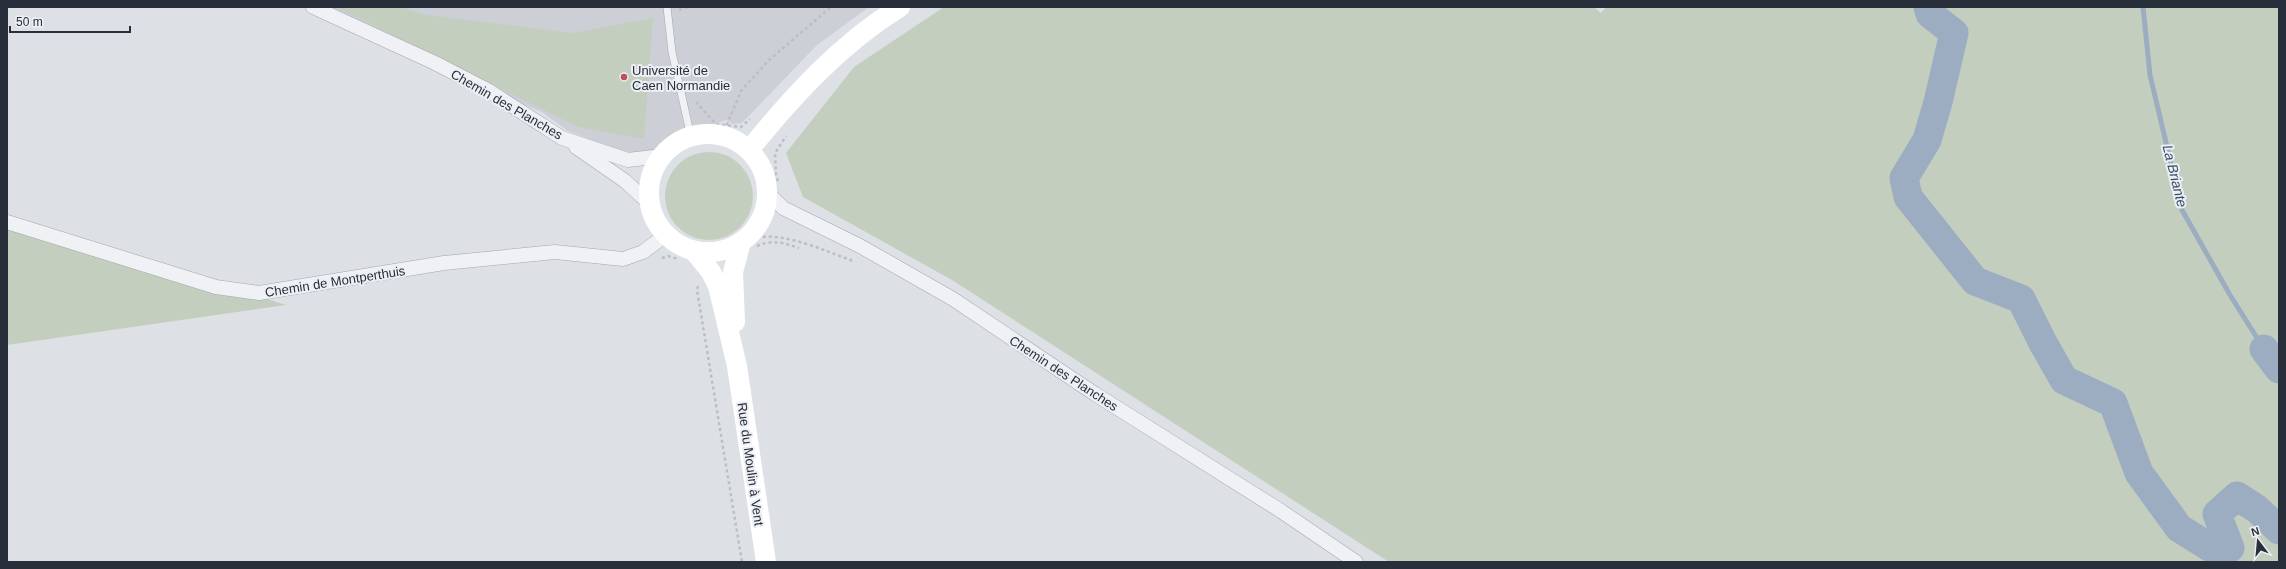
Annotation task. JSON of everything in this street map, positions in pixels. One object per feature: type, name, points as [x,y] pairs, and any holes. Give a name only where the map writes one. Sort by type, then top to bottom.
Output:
[{"type":"main road","points":[[749,150],[775,117],[826,63],[876,22],[900,7]]},
{"type":"main road","points":[[737,366],[734,272],[748,245],[756,228],[766,210],[774,190],[749,150],[724,131],[691,136],[675,144],[662,156],[652,176],[649,188],[650,204],[653,216],[666,235],[679,245],[694,251],[704,252],[724,250],[748,245]]},
{"type":"main road","points":[[694,251],[711,272],[718,286],[737,366]]},
{"type":"main road","name":"Rue du Moulin à Vent","points":[[737,366],[766,562]]},
{"type":"street","name":"Chemin des Planches","points":[[314,7],[435,63],[489,91],[562,138],[628,160],[662,156]]},
{"type":"street","points":[[562,138],[625,181],[650,204]]},
{"type":"street","name":"Chemin des Planches","points":[[774,190],[783,208],[860,246],[953,299],[1095,394],[1281,511],[1356,562]]},
{"type":"street","name":"Chemin de Montperthuis","points":[[7,222],[216,287],[259,293],[444,263],[555,252],[623,259],[643,252],[666,235]]},
{"type":"lane","points":[[667,7],[672,52],[691,136]]},
{"type":"path","points":[[677,17],[676,9],[688,7]]},
{"type":"path","points":[[724,131],[741,91],[769,60],[831,7]]},
{"type":"path","points":[[693,97],[724,131]]},
{"type":"path","points":[[724,131],[741,127],[752,117]]},
{"type":"path","points":[[774,190],[776,175],[775,153],[790,130]]},
{"type":"path","points":[[748,245],[766,235],[801,243],[836,255]]},
{"type":"path","points":[[748,245],[766,242],[780,242],[799,248]]},
{"type":"path","points":[[700,283],[697,290],[742,562]]},
{"type":"shaded area","name":"Université de Caen Normandie","points":[[313,7],[869,7],[817,45],[742,123],[733,124],[726,120],[664,143],[658,149],[643,155],[624,152],[568,131],[542,112],[489,91]]},
{"type":"green space","points":[[336,7],[400,7],[426,15],[573,33],[653,18],[644,139],[578,127]]},
{"type":"green space","points":[[944,7],[1594,7],[1601,13],[1606,7],[2279,7],[2279,562],[1389,562],[952,280],[803,197],[786,153],[854,67]]},
{"type":"green space","points":[[709,152],[726,155],[734,159],[746,171],[750,179],[753,196],[750,213],[746,221],[734,233],[726,237],[709,240],[692,237],[684,233],[672,221],[668,213],[665,196],[668,179],[672,171],[684,159],[692,155]]},
{"type":"green space","points":[[7,215],[286,305],[7,345]]},
{"type":"waterway","points":[[1928,7],[1930,14],[1954,33],[1938,102],[1927,140],[1904,178],[1908,197],[1975,281],[2021,299],[2064,380],[2113,403],[2139,473],[2179,528],[2211,548],[2230,548],[2217,514],[2237,496],[2257,509],[2279,530]]},
{"type":"waterway","name":"La Briante","points":[[2143,7],[2150,75],[2182,210],[2230,295],[2264,349]]},
{"type":"waterway","name":"La Briante","points":[[2264,349],[2279,369]]},
{"type":"place","name":"Université de Caen Normandie","points":[[624,77]]}]
